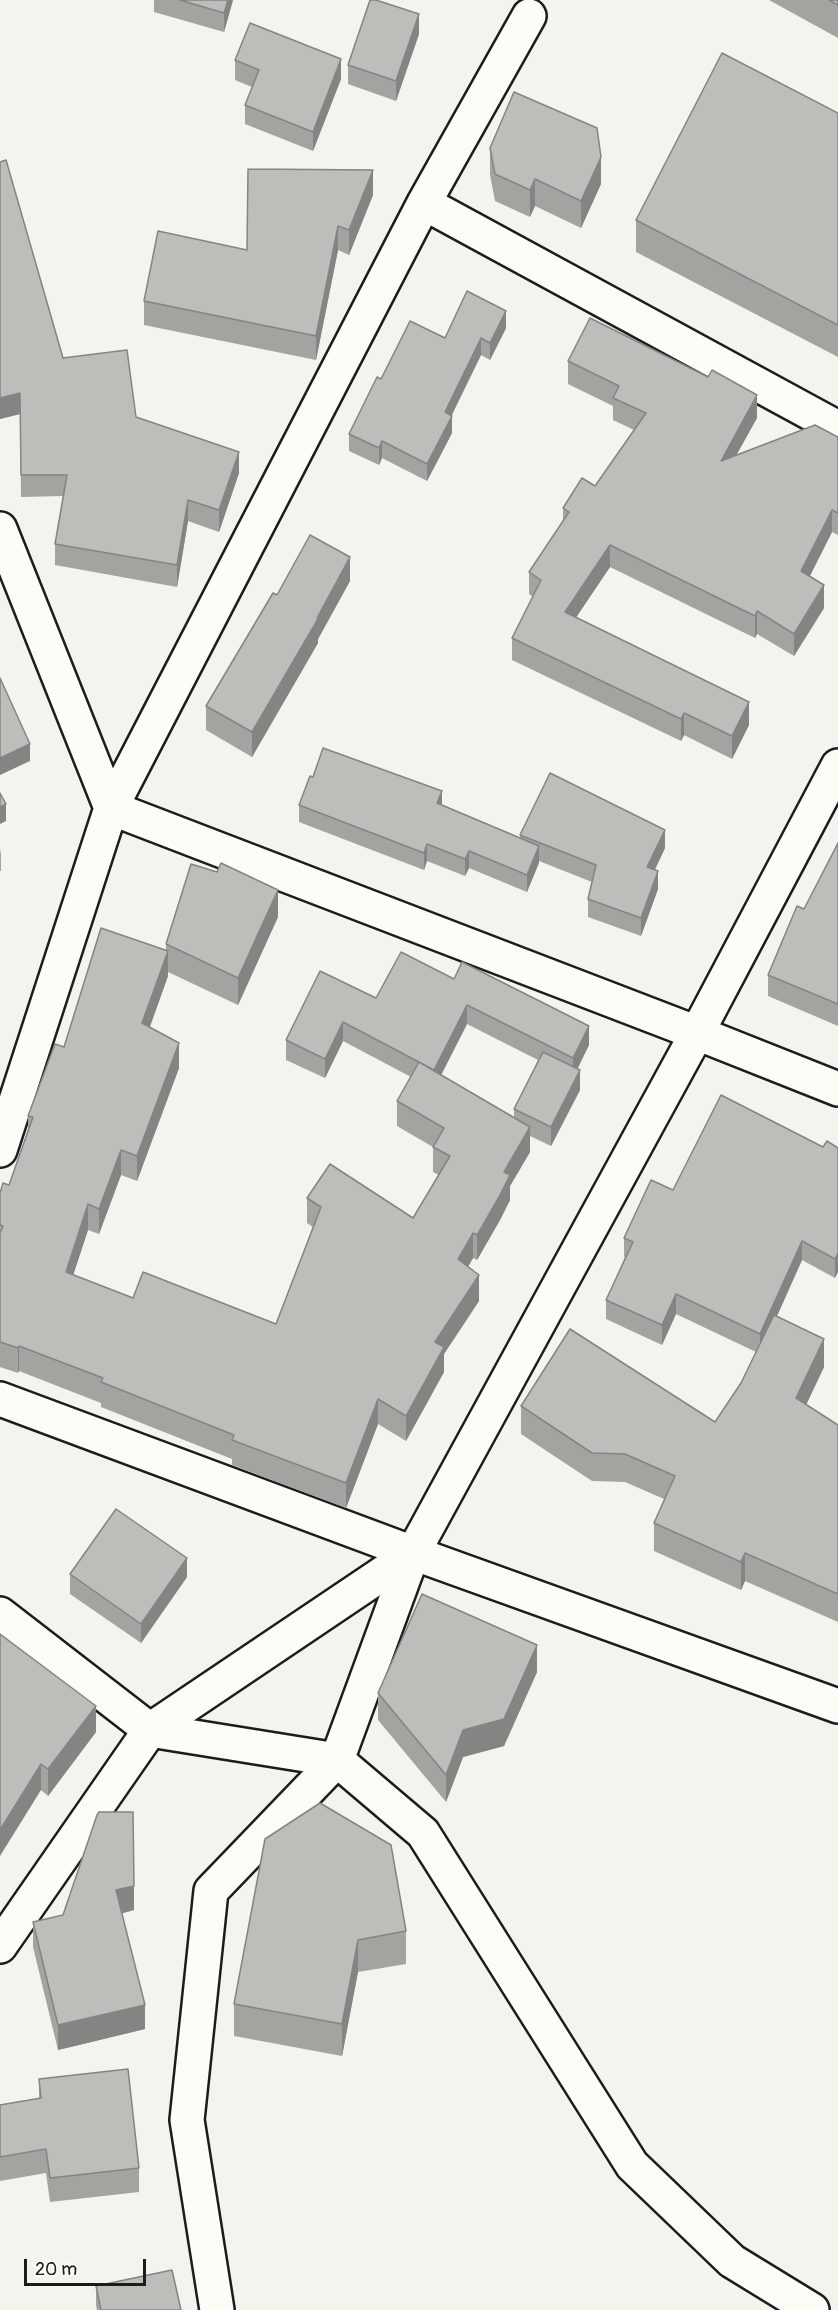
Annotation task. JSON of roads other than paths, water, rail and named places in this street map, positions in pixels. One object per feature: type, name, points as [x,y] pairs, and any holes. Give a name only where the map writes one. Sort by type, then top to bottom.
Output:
[{"type":"street","points":[[0,1150],[111,808],[424,203],[528,16]]},
{"type":"street","points":[[424,203],[838,428]]},
{"type":"street","points":[[0,529],[111,808],[838,1089]]},
{"type":"street","points":[[217,2310],[187,2120],[211,1891],[337,1760],[413,1554],[697,1033],[838,766]]},
{"type":"street","points":[[0,1399],[413,1554],[838,1706]]},
{"type":"street","points":[[0,1946],[150,1730],[413,1554]]},
{"type":"street","points":[[0,1614],[150,1730],[337,1760],[423,1833],[632,2165],[732,2261],[812,2310]]}]
